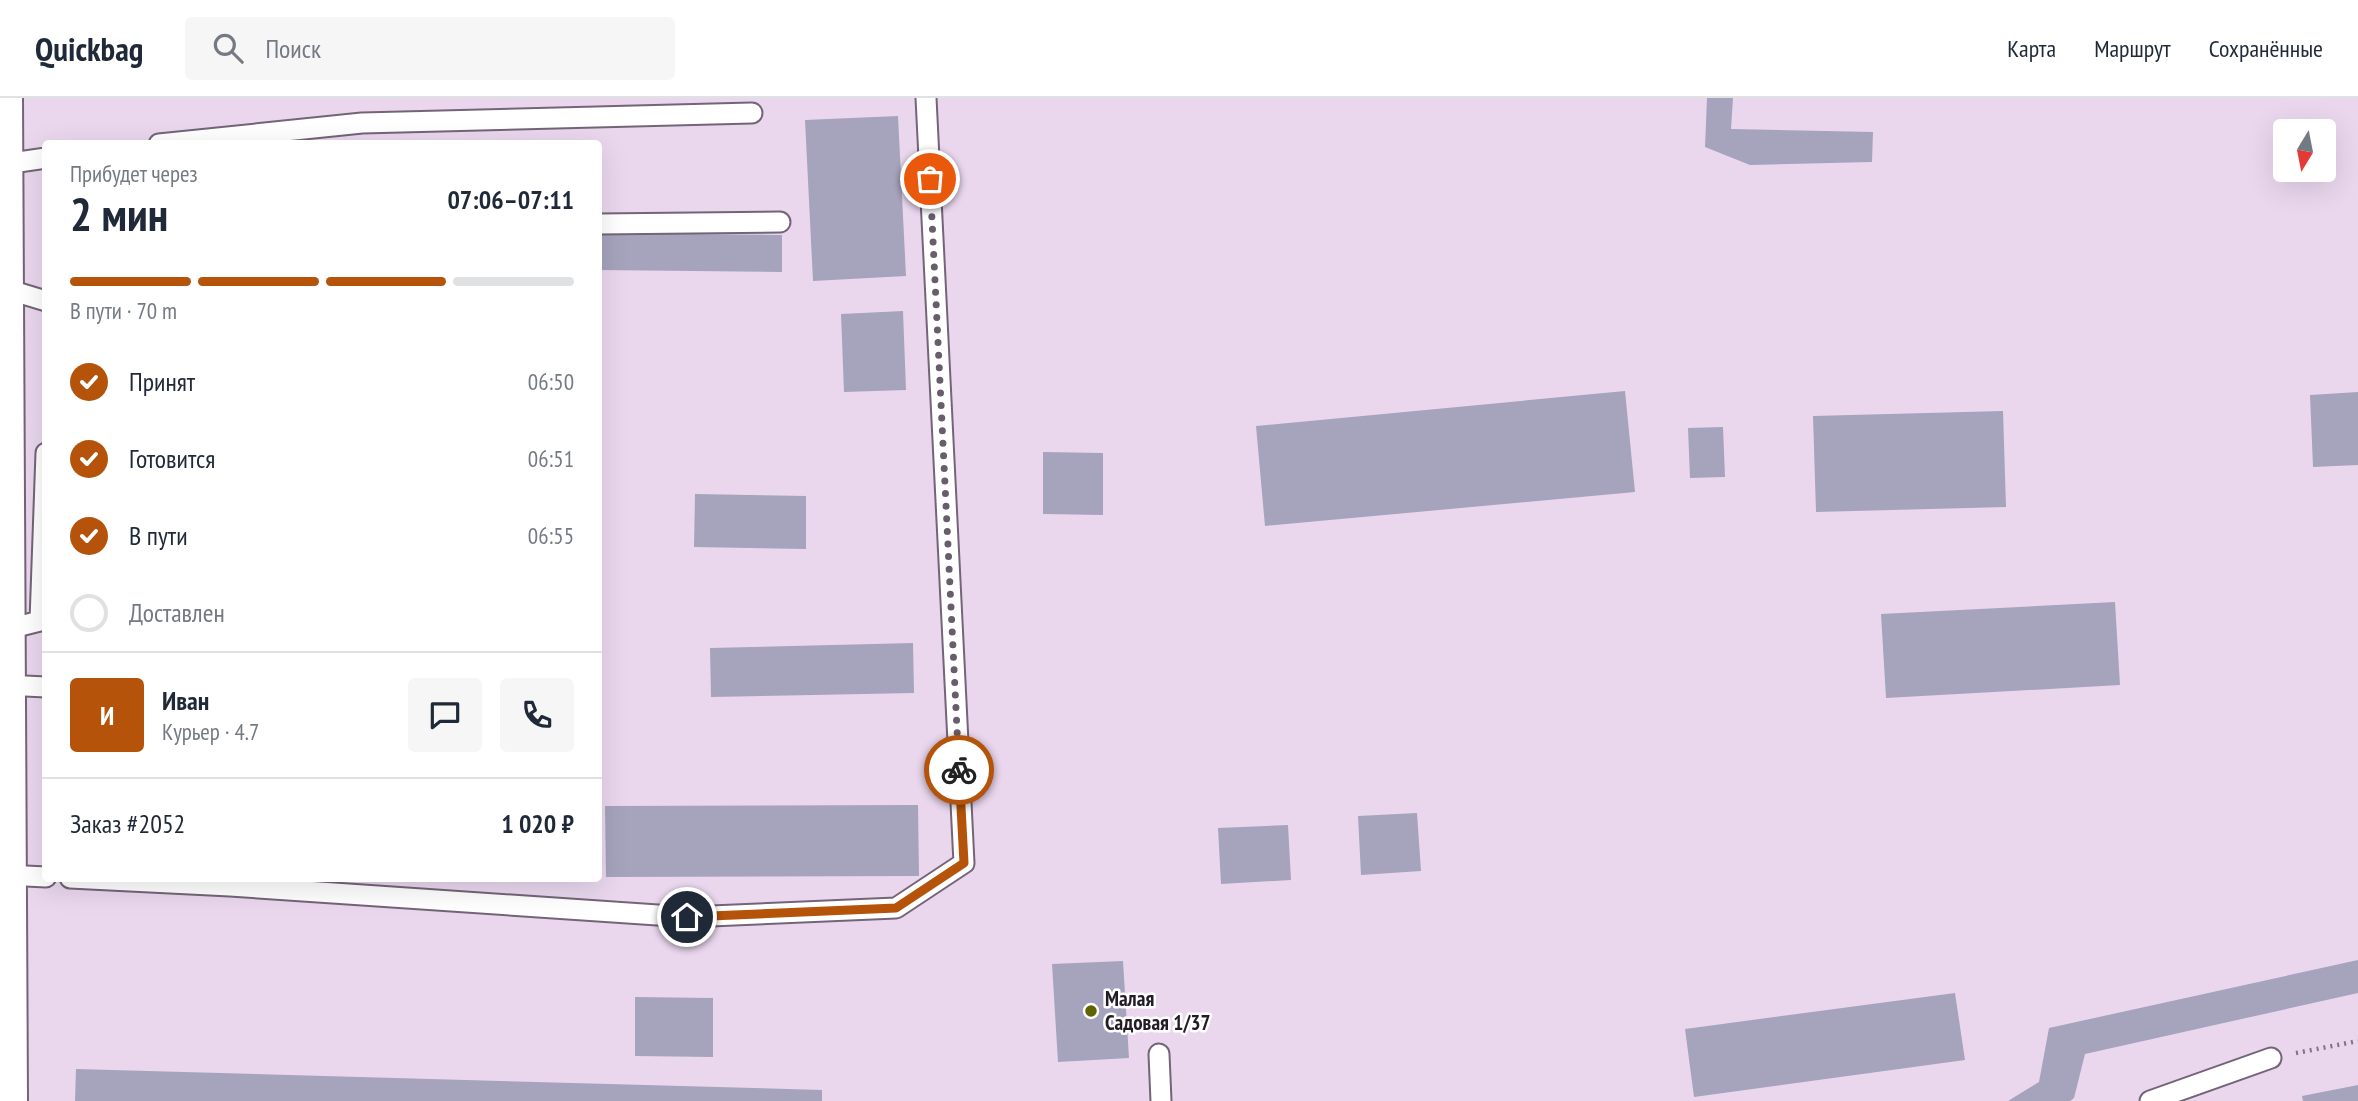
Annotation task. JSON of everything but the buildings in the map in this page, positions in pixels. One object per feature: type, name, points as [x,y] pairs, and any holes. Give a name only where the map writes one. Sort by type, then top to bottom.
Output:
[{"type":"street","points":[[3,98],[3,675],[6,875],[3,974],[8,1101]]},
{"type":"lane","points":[[150,882],[687,917],[896,908],[964,863],[926,98]]},
{"type":"lane","points":[[196,140],[362,123],[752,113]]},
{"type":"lane","points":[[362,123],[363,140]]},
{"type":"lane","points":[[5,164],[42,159]]},
{"type":"lane","points":[[602,224],[780,222]]},
{"type":"lane","points":[[2,307],[42,302]]},
{"type":"lane","points":[[4,495],[42,496]]},
{"type":"lane","points":[[4,630],[40,621],[42,571]]},
{"type":"lane","points":[[3,675],[42,686]]},
{"type":"lane","points":[[6,875],[42,877]]},
{"type":"lane","points":[[1159,1054],[1161,1101]]},
{"type":"lane","points":[[2150,1101],[2271,1058]]},
{"type":"path","points":[[2271,1058],[2358,1041]]},
{"type":"way so far","points":[[930,179],[959,770]]},
{"type":"place","name":"Малая Садовая 1/37","points":[[1091,1011]]},
{"type":"route","points":[[687,917],[896,908],[964,863],[959,770]]}]
